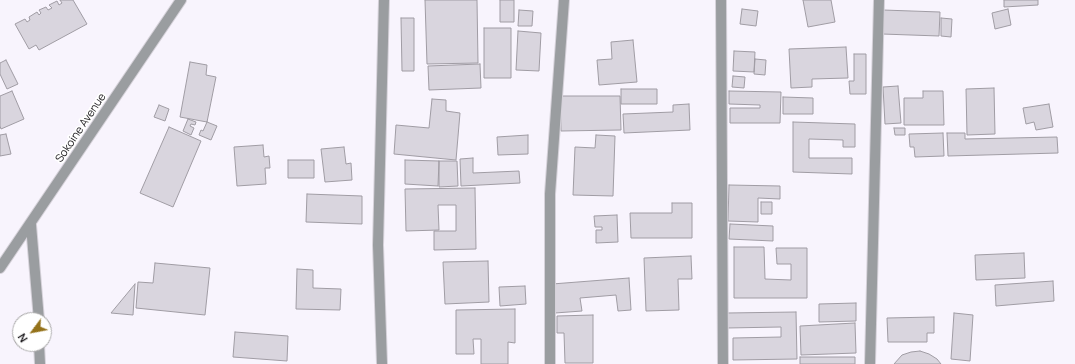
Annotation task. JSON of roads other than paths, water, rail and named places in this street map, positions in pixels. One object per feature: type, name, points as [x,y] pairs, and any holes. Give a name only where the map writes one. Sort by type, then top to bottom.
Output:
[{"type":"street","name":"Sokoine Avenue","points":[[0,268],[181,0]]},
{"type":"street","points":[[382,364],[378,245],[384,0]]},
{"type":"street","points":[[550,364],[550,194],[564,0]]},
{"type":"street","points":[[721,0],[723,364]]},
{"type":"street","points":[[870,364],[879,0]]},
{"type":"street","points":[[30,225],[38,312]]},
{"type":"street","points":[[39,352],[40,364]]}]
